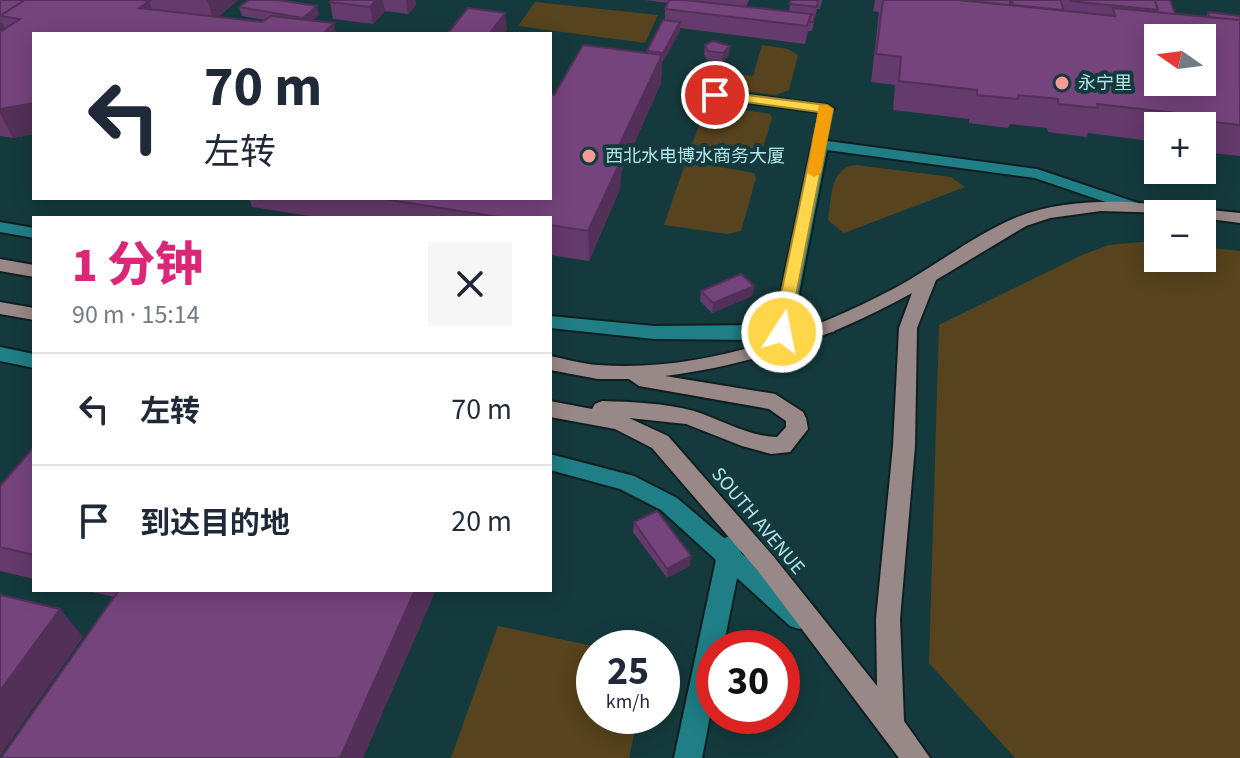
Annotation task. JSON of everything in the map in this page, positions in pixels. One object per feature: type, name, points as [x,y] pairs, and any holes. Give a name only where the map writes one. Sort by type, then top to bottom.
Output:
[{"type":"main road","points":[[599,372],[676,367],[759,349],[831,327],[1020,222],[1050,211],[1088,206],[1132,206],[1240,218]]},
{"type":"main road","points":[[0,265],[32,271]]},
{"type":"main road","points":[[891,722],[888,619],[904,446],[908,328],[929,274]]},
{"type":"main road","points":[[0,308],[32,314]]},
{"type":"main road","points":[[552,363],[775,402],[796,418],[797,429],[782,446],[763,446],[695,419],[642,410],[552,409]]},
{"type":"main road","name":"SOUTH AVENUE","points":[[552,409],[619,422],[660,442],[732,542],[766,564],[916,758]]},
{"type":"street","points":[[715,95],[1037,174],[1132,206]]},
{"type":"street","points":[[759,349],[782,332],[824,121]]},
{"type":"street","points":[[0,227],[32,233]]},
{"type":"street","points":[[552,322],[667,335],[782,332],[831,327]]},
{"type":"street","points":[[0,354],[32,361]]},
{"type":"street","points":[[552,463],[626,482],[732,542],[688,758]]},
{"type":"shaded area","points":[[535,2],[658,15],[645,43],[518,26]]},
{"type":"shaded area","points":[[762,45],[788,49],[798,55],[789,90],[776,95],[713,87],[718,72],[753,76]]},
{"type":"shaded area","points":[[707,104],[770,114],[772,118],[759,161],[748,163],[688,155]]},
{"type":"shaded area","points":[[686,161],[754,173],[756,178],[741,231],[728,234],[664,225]]},
{"type":"shaded area","points":[[855,165],[951,177],[965,187],[844,233],[828,220],[831,194],[840,172]]},
{"type":"shaded area","points":[[1144,242],[1144,272],[1216,272],[1216,248],[1240,251],[1240,758],[1015,758],[929,663],[939,325],[1082,255],[1109,245]]},
{"type":"shaded area","points":[[498,626],[576,642],[576,734],[634,734],[629,758],[451,758]]},
{"type":"building","points":[[0,0],[25,0],[0,16]]},
{"type":"building","points":[[25,0],[140,0],[149,1],[139,8],[262,22],[271,16],[334,23],[325,32],[32,32],[32,103],[0,109],[0,32],[20,19],[0,16]]},
{"type":"building","points":[[249,0],[277,0],[317,6],[303,18],[239,7]]},
{"type":"building","points":[[376,0],[370,7],[330,2]]},
{"type":"building","points":[[669,0],[811,14],[807,26],[665,9]]},
{"type":"building","points":[[791,0],[818,0],[817,7],[790,4]]},
{"type":"building","name":"永宁里","points":[[883,0],[959,0],[1115,16],[1113,8],[1240,20],[1240,125],[1216,122],[1216,112],[1167,112],[1097,104],[1098,108],[1058,104],[1058,99],[977,95],[977,90],[899,81],[901,57],[876,54]]},
{"type":"building","points":[[959,0],[1010,0],[1010,5]]},
{"type":"building","points":[[1012,0],[1061,0],[1063,10],[1013,5]]},
{"type":"building","points":[[1155,0],[1158,10],[1070,1]]},
{"type":"building","points":[[1155,0],[1170,0],[1175,14],[1157,12]]},
{"type":"building","points":[[468,8],[505,13],[491,32],[449,32]]},
{"type":"building","points":[[1208,12],[1240,16],[1240,20],[1210,17]]},
{"type":"building","points":[[663,20],[680,22],[663,53],[647,51]]},
{"type":"building","points":[[713,41],[730,46],[723,53],[708,51],[705,45]]},
{"type":"building","name":"西北水电博水商务大厦","points":[[583,45],[662,55],[613,158],[621,160],[588,231],[552,225],[552,216],[492,216],[390,200],[552,200],[554,95]]},
{"type":"building","points":[[741,274],[754,286],[713,303],[701,291]]},
{"type":"building","points":[[32,449],[32,555],[0,547],[0,486]]},
{"type":"building","points":[[657,511],[691,556],[667,569],[634,522]]},
{"type":"building","points":[[118,592],[414,592],[340,758],[1,758]]},
{"type":"building","points":[[0,595],[60,609],[0,691]]},
{"type":"slow traffic","points":[[814,173],[827,109],[824,108]]},
{"type":"place","name":"永宁里","points":[[1062,83]]},
{"type":"place","name":"西北水电博水商务大厦","points":[[589,156]]},
{"type":"route","points":[[715,95],[827,109],[782,332]]}]
